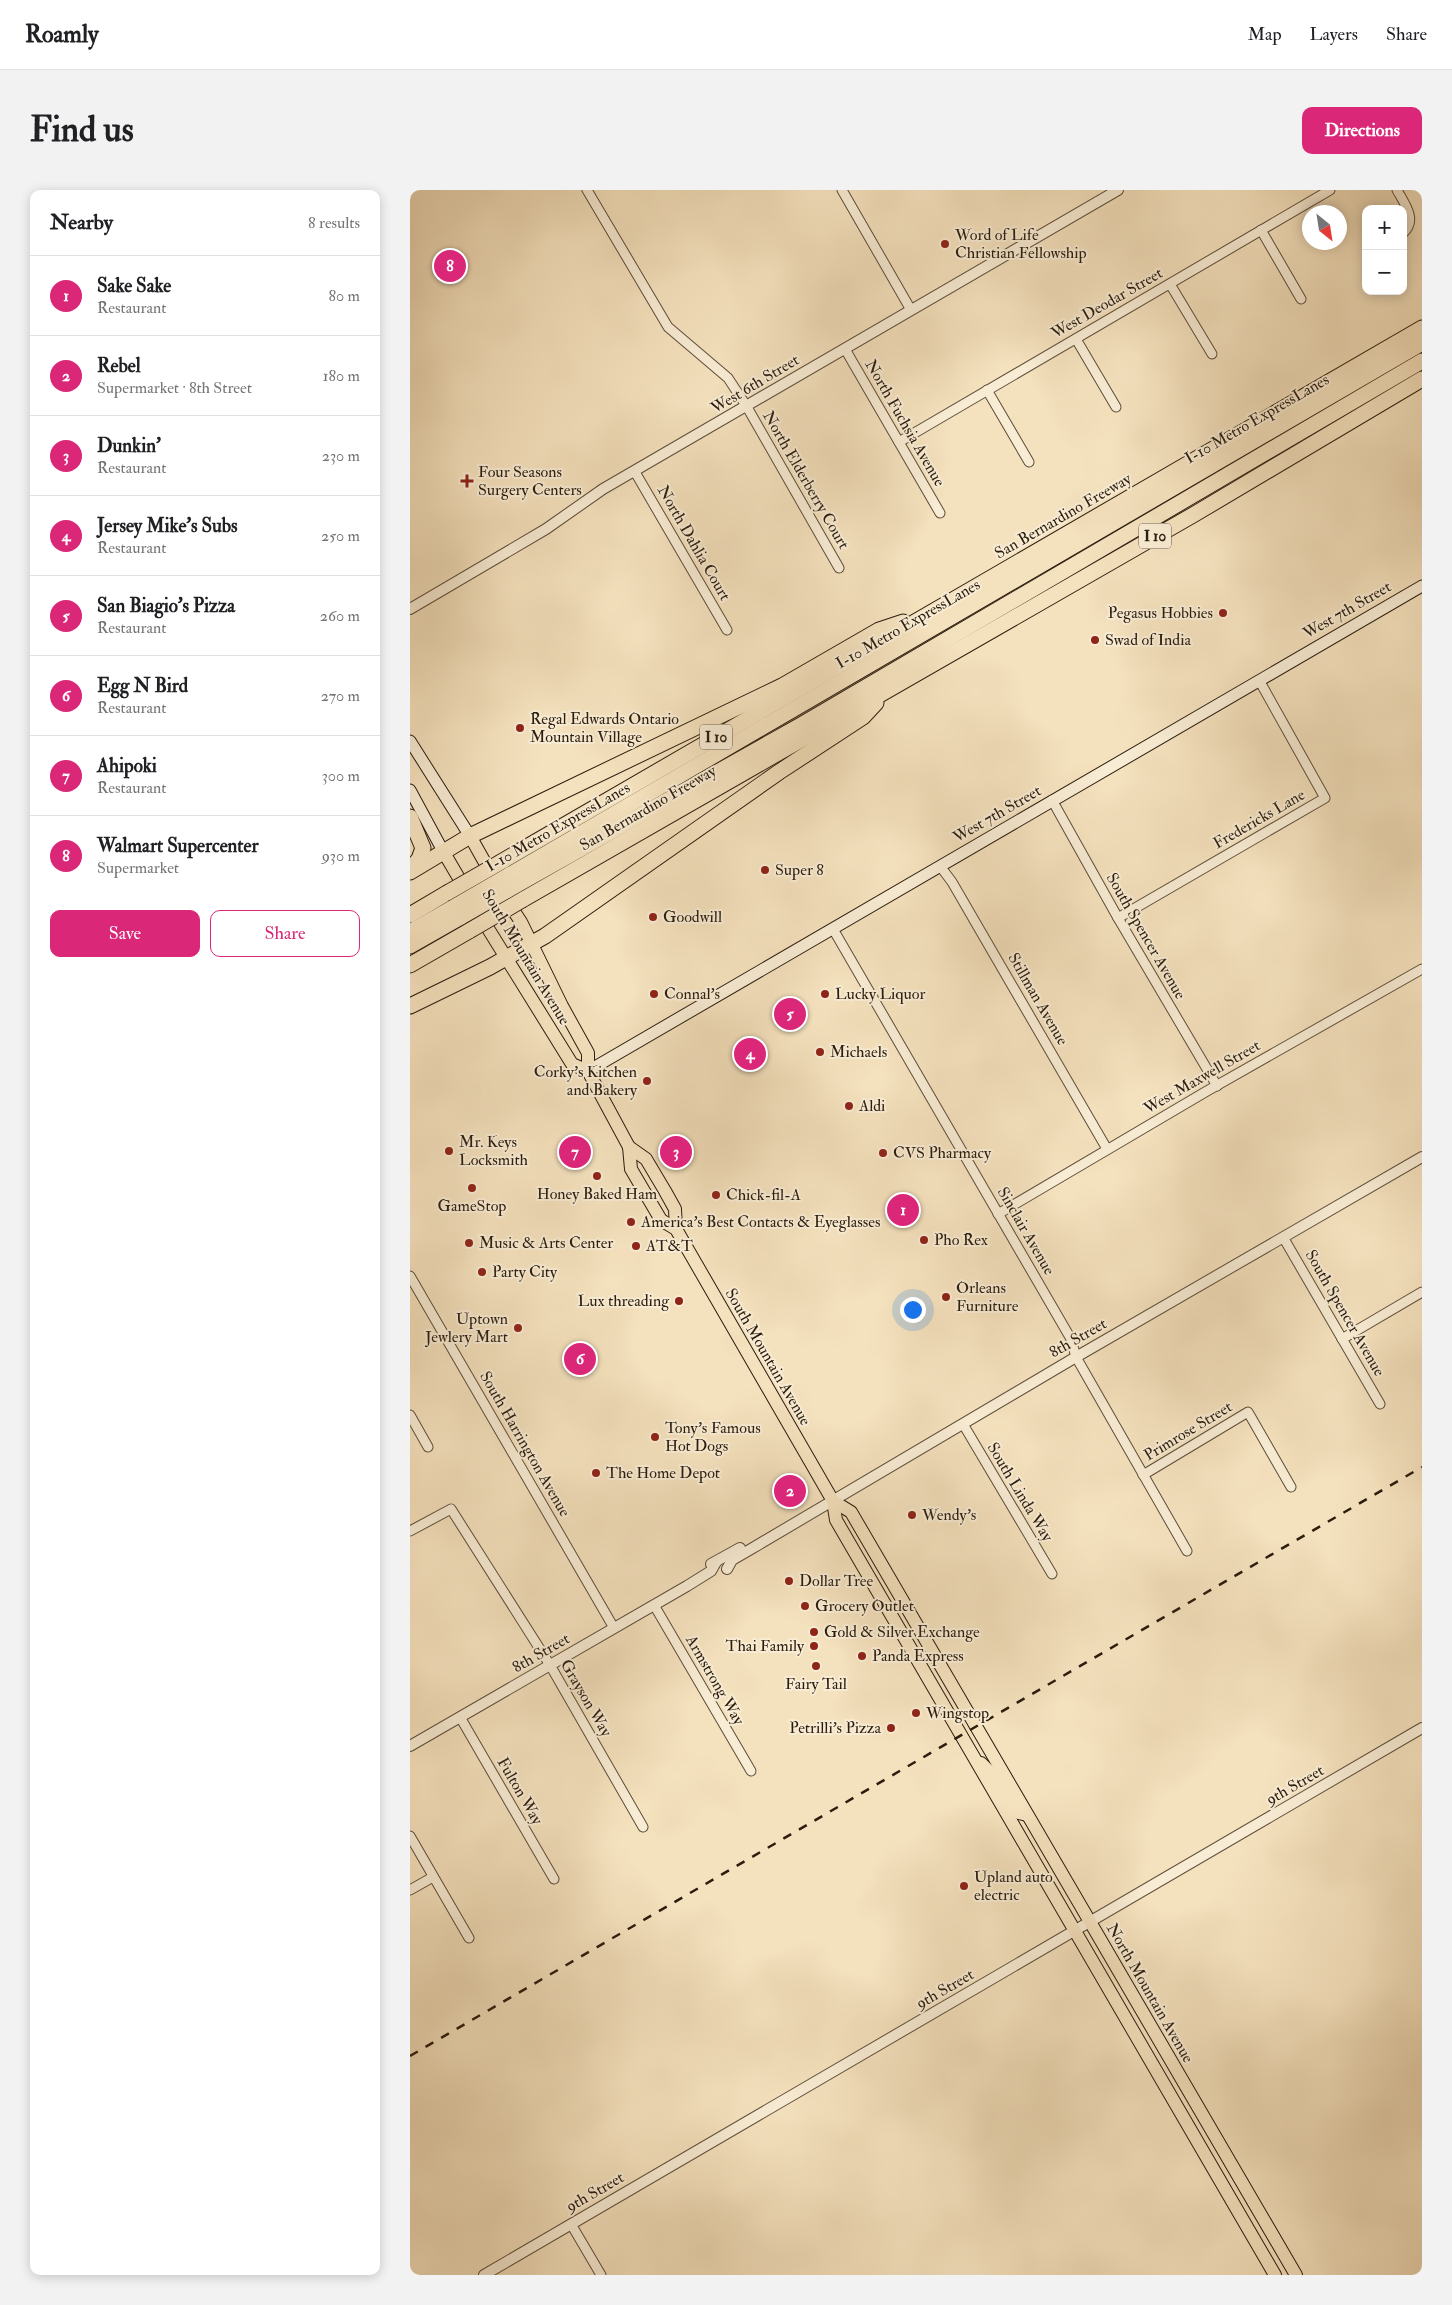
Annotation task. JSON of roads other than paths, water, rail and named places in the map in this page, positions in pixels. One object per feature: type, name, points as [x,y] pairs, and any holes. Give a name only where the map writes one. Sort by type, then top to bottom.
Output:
[{"type":"highway","name":"San Bernardino Freeway","points":[[410,915],[1422,328]]},
{"type":"highway","name":"I-10 Metro ExpressLanes","points":[[410,932],[456,912],[512,880],[808,702],[1422,343]]},
{"type":"highway","name":"I-10 Metro ExpressLanes","points":[[512,880],[801,726],[1422,361]]},
{"type":"highway","name":"San Bernardino Freeway","points":[[410,966],[1193,515],[1422,380]]},
{"type":"highway","points":[[410,871],[443,850],[470,836],[782,686],[880,630],[933,612]]},
{"type":"highway","points":[[410,1006],[532,944],[787,767],[862,718],[887,691]]},
{"type":"highway","points":[[732,728],[808,702]]},
{"type":"highway","points":[[717,789],[801,726]]},
{"type":"highway","points":[[410,817],[423,848],[419,859],[410,871]]},
{"type":"highway","name":"I-10 Metro ExpressLanes","points":[[410,946],[456,912]]},
{"type":"main road","name":"West 7th Street","points":[[588,1071],[1422,586]]},
{"type":"main road","points":[[410,741],[470,836]]},
{"type":"main road","points":[[410,790],[443,850]]},
{"type":"main road","name":"South Mountain Avenue","points":[[470,836],[532,944],[562,1006],[588,1053],[588,1071],[629,1147],[631,1169],[661,1220],[676,1229],[833,1501],[836,1520],[961,1736]]},
{"type":"main road","name":"South Mountain Avenue","points":[[443,850],[505,958],[528,990],[572,1064],[588,1071]]},
{"type":"main road","name":"South Mountain Avenue","points":[[629,1147],[646,1159],[676,1209],[676,1229]]},
{"type":"main road","name":"South Mountain Avenue","points":[[833,1501],[851,1512],[977,1727]]},
{"type":"main road","points":[[865,1570],[884,1587],[893,1601],[898,1604],[904,1604]]},
{"type":"main road","points":[[893,1619],[899,1616],[904,1618],[945,1687],[953,1696],[962,1701]]},
{"type":"main road","name":"North Mountain Avenue","points":[[977,1727],[1296,2275]]},
{"type":"main road","name":"North Mountain Avenue","points":[[961,1736],[1275,2275]]},
{"type":"main road","points":[[973,1757],[994,1775],[1016,1812],[1027,1815]]},
{"type":"main road","points":[[1011,1823],[1024,1825],[1034,1842],[1057,1865]]},
{"type":"main road","points":[[1112,1994],[1128,2006],[1145,2035],[1158,2039]]},
{"type":"main road","points":[[1143,2048],[1156,2051],[1185,2100],[1202,2115]]},
{"type":"main road","points":[[1210,2164],[1230,2181],[1246,2207],[1257,2209]]},
{"type":"main road","points":[[1248,2228],[1262,2234],[1289,2263]]},
{"type":"street","name":"North Elderberry Court","points":[[587,190],[668,327],[728,378],[747,407],[839,568]]},
{"type":"street","points":[[842,190],[911,310]]},
{"type":"street","name":"West 6th Street","points":[[410,609],[546,529],[585,501],[634,472],[1118,190]]},
{"type":"street","name":"West Deodar Street","points":[[898,442],[1330,190]]},
{"type":"street","points":[[1397,190],[1406,205]]},
{"type":"street","points":[[1407,206],[1410,219],[1407,230]]},
{"type":"street","points":[[1261,230],[1301,299]]},
{"type":"street","points":[[1170,284],[1212,354]]},
{"type":"street","points":[[1076,339],[1116,407]]},
{"type":"street","name":"North Fuchsia Avenue","points":[[845,349],[940,513]]},
{"type":"street","points":[[987,390],[1029,462]]},
{"type":"street","name":"North Dahlia Court","points":[[634,472],[727,630]]},
{"type":"street","name":"Fredericks Lane","points":[[1118,918],[1325,798],[1259,680]]},
{"type":"street","name":"South Spencer Avenue","points":[[1052,800],[1118,918],[1217,1086]]},
{"type":"street","name":"Stillman Avenue","points":[[940,866],[957,889],[1107,1149]]},
{"type":"street","name":"Sinclair Avenue","points":[[832,928],[1071,1339],[1076,1357],[1187,1551]]},
{"type":"street","name":"West Maxwell Street","points":[[998,1214],[1107,1149],[1422,969]]},
{"type":"street","name":"8th Street","points":[[410,1746],[687,1586],[696,1587],[746,1558],[751,1549],[1422,1156]]},
{"type":"street","name":"South Spencer Avenue","points":[[1284,1237],[1380,1404]]},
{"type":"street","name":"South Harrington Avenue","points":[[410,1276],[614,1628]]},
{"type":"street","points":[[1342,1338],[1422,1292]]},
{"type":"street","name":"Primrose Street","points":[[1143,1475],[1248,1412],[1291,1487]]},
{"type":"street","points":[[410,1415],[428,1447]]},
{"type":"street","name":"South Linda Way","points":[[963,1424],[1052,1574]]},
{"type":"street","name":"Grayson Way","points":[[410,1531],[451,1509],[550,1665],[643,1827]]},
{"type":"street","name":"8th Street","points":[[687,1586],[690,1577],[741,1547],[751,1549]]},
{"type":"street","name":"Armstrong Way","points":[[654,1605],[751,1771]]},
{"type":"street","name":"Fulton Way","points":[[460,1717],[554,1879]]},
{"type":"street","name":"9th Street","points":[[484,2275],[1422,1728]]},
{"type":"street","points":[[410,1836],[469,1938]]},
{"type":"street","points":[[410,1890],[433,1877]]},
{"type":"street","points":[[571,2224],[601,2275]]},
{"type":"railway","points":[[410,2056],[1422,1467]]},
{"type":"place","name":"Word of Life Christian Fellowship","points":[[945,244]]},
{"type":"place","name":"Walmart Supercenter","points":[[450,266]]},
{"type":"place","name":"Four Seasons Surgery Centers","points":[[467,481]]},
{"type":"place","name":"Pegasus Hobbies","points":[[1223,613]]},
{"type":"place","name":"Swad of India","points":[[1095,640]]},
{"type":"place","name":"Regal Edwards Ontario Mountain Village","points":[[520,728]]},
{"type":"place","name":"Super 8","points":[[765,870]]},
{"type":"place","name":"Goodwill","points":[[653,917]]},
{"type":"place","name":"Connal's","points":[[654,994]]},
{"type":"place","name":"Lucky Liquor","points":[[825,994]]},
{"type":"place","name":"San Biagio's Pizza","points":[[790,1014]]},
{"type":"place","name":"Michaels","points":[[820,1052]]},
{"type":"place","name":"Jersey Mike's Subs","points":[[750,1054]]},
{"type":"place","name":"Corky's Kitchen and Bakery","points":[[647,1081]]},
{"type":"place","name":"Aldi","points":[[849,1106]]},
{"type":"place","name":"Mr. Keys Locksmith","points":[[449,1151]]},
{"type":"place","name":"Ahipoki","points":[[575,1152]]},
{"type":"place","name":"Dunkin'","points":[[676,1152]]},
{"type":"place","name":"CVS Pharmacy","points":[[883,1153]]},
{"type":"place","name":"Honey Baked Ham","points":[[597,1176]]},
{"type":"place","name":"GameStop","points":[[472,1188]]},
{"type":"place","name":"Chick-fil-A","points":[[716,1195]]},
{"type":"place","name":"Sake Sake","points":[[903,1210]]},
{"type":"place","name":"America's Best Contacts & Eyeglasses","points":[[631,1222]]},
{"type":"place","name":"Pho Rex","points":[[924,1240]]},
{"type":"place","name":"Music & Arts Center","points":[[469,1243]]},
{"type":"place","name":"AT&T","points":[[636,1246]]},
{"type":"place","name":"Party City","points":[[482,1272]]},
{"type":"place","name":"Orleans Furniture","points":[[946,1297]]},
{"type":"place","name":"Lux threading","points":[[679,1301]]},
{"type":"place","name":"Uptown Jewlery Mart","points":[[518,1328]]},
{"type":"place","name":"Egg N Bird","points":[[580,1359]]},
{"type":"place","name":"Tony's Famous Hot Dogs","points":[[655,1437]]},
{"type":"place","name":"The Home Depot","points":[[596,1473]]},
{"type":"place","name":"Rebel","points":[[790,1491]]},
{"type":"place","name":"Wendy's","points":[[912,1515]]},
{"type":"place","name":"Dollar Tree","points":[[789,1581]]},
{"type":"place","name":"Grocery Outlet","points":[[805,1606]]},
{"type":"place","name":"Gold & Silver Exchange","points":[[814,1632]]},
{"type":"place","name":"Thai Family","points":[[814,1646]]},
{"type":"place","name":"Panda Express","points":[[862,1656]]},
{"type":"place","name":"Fairy Tail","points":[[816,1666]]},
{"type":"place","name":"Wingstop","points":[[916,1713]]},
{"type":"place","name":"Petrilli's Pizza","points":[[891,1728]]},
{"type":"place","name":"Upland auto electric","points":[[964,1886]]}]
